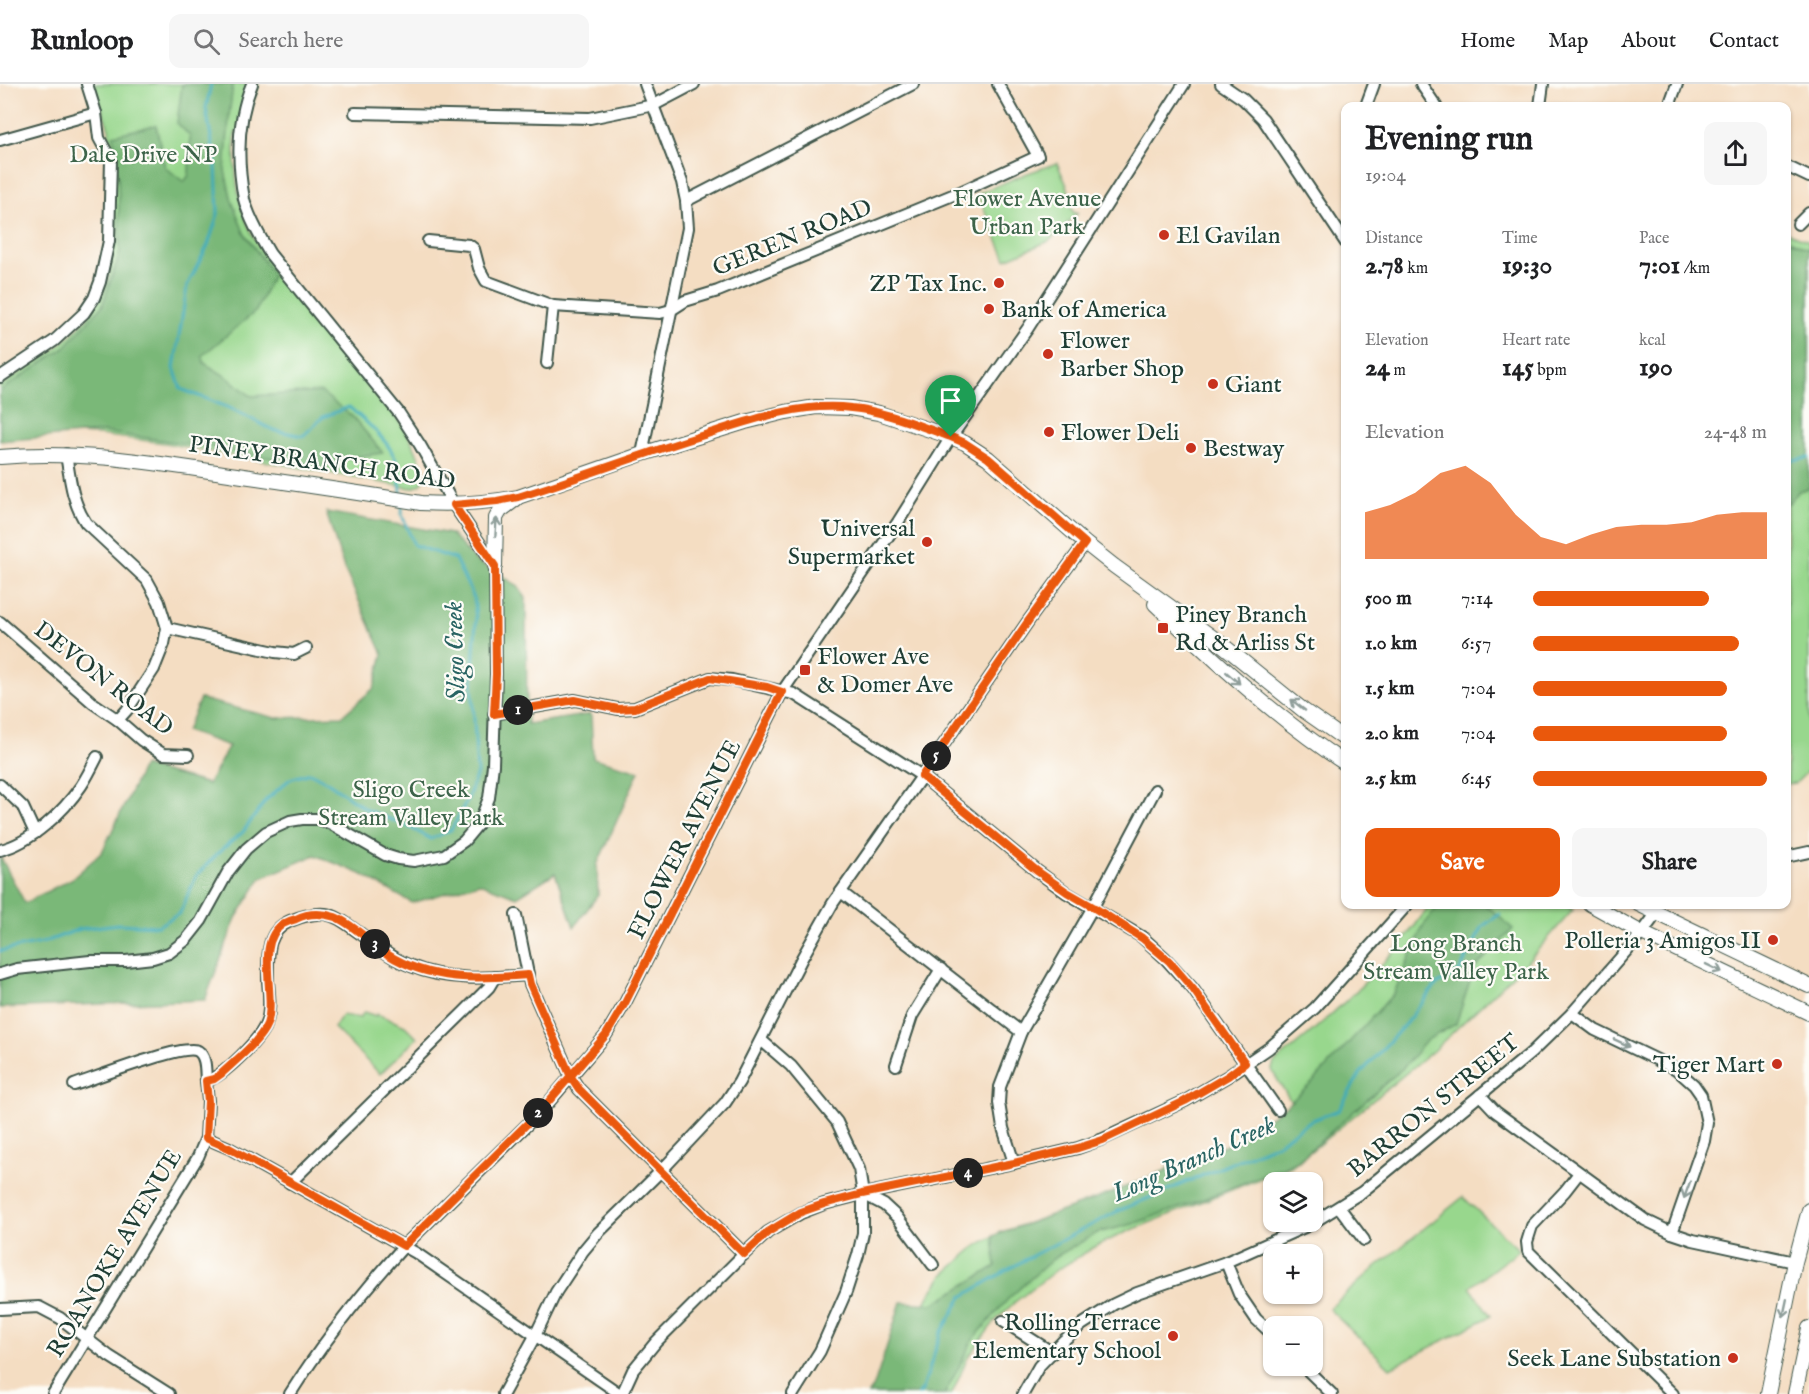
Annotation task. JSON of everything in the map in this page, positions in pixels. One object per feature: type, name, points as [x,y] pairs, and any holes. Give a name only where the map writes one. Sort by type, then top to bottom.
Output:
[{"type":"main road","name":"PINEY BRANCH ROAD","points":[[0,457],[36,453],[133,459],[421,503],[454,505],[518,497],[642,454],[745,422],[786,412],[816,407],[850,408],[879,413],[951,437],[988,458],[1114,566],[1219,642],[1303,710],[1341,737]]},
{"type":"main road","points":[[495,566],[496,518],[500,510],[518,497]]},
{"type":"main road","name":"PINEY BRANCH ROAD","points":[[1114,566],[1258,699],[1341,760]]},
{"type":"main road","points":[[1599,909],[1642,933],[1809,1013]]},
{"type":"main road","points":[[1647,909],[1809,986]]},
{"type":"main road","points":[[1768,1394],[1795,1262],[1809,1210]]},
{"type":"main road","points":[[1795,1394],[1809,1328]]},
{"type":"street","points":[[0,377],[54,341],[84,313],[94,298],[100,282],[110,241],[111,160],[103,146],[104,127],[96,116],[87,84]]},
{"type":"street","points":[[0,974],[17,969],[90,961],[153,958],[169,953],[186,940],[201,921],[228,872],[246,849],[266,832],[290,821],[318,819],[385,855],[414,861],[444,855],[464,841],[479,823],[489,798],[493,765],[496,674],[495,566],[454,505],[399,413],[270,254],[257,232],[245,200],[240,164],[240,129],[245,102],[252,84]]},
{"type":"street","points":[[642,454],[688,228],[682,182],[645,84]]},
{"type":"street","points":[[355,113],[591,118],[654,105],[694,84]]},
{"type":"street","points":[[686,201],[914,84]]},
{"type":"street","name":"GEREN ROAD","points":[[428,241],[472,247],[478,267],[486,281],[554,306],[660,313],[671,310],[685,301],[718,291],[960,192],[1038,156],[998,84]]},
{"type":"street","name":"FLOWER AVENUE","points":[[290,1394],[334,1328],[357,1299],[404,1246],[543,1108],[606,1035],[625,1003],[782,692],[898,522],[951,437],[1028,328],[1184,84]]},
{"type":"street","points":[[1221,84],[1243,99],[1263,119],[1341,236]]},
{"type":"street","points":[[1367,102],[1374,84]]},
{"type":"street","points":[[1421,84],[1433,102]]},
{"type":"street","points":[[1541,102],[1543,84]]},
{"type":"street","points":[[1670,102],[1677,84]]},
{"type":"street","points":[[0,140],[96,116]]},
{"type":"street","points":[[1791,168],[1809,177]]},
{"type":"street","points":[[1798,224],[1809,213]]},
{"type":"street","points":[[547,363],[554,306]]},
{"type":"street","points":[[66,454],[71,487],[79,513],[86,523],[147,580],[159,602],[167,628],[164,644],[154,669],[118,720]]},
{"type":"street","points":[[503,1394],[556,1292],[583,1251],[725,1103],[833,903],[1085,543]]},
{"type":"street","name":"DEVON ROAD","points":[[0,622],[93,703],[141,740],[163,754],[188,755]]},
{"type":"street","points":[[167,628],[275,652],[294,654],[306,648]]},
{"type":"street","points":[[1210,657],[1219,642]]},
{"type":"street","points":[[494,714],[575,700],[618,709],[635,708],[710,678],[741,682],[794,694],[922,776],[1037,871],[1142,938],[1169,961],[1193,989],[1278,1110]]},
{"type":"street","points":[[0,850],[9,848],[35,833],[67,804],[82,785],[98,757]]},
{"type":"street","points":[[0,785],[23,807],[35,833]]},
{"type":"street","points":[[1014,1163],[1003,1128],[999,1103],[1000,1087],[1021,1032],[1093,907],[1155,790]]},
{"type":"street","points":[[1791,856],[1809,852]]},
{"type":"street","points":[[841,892],[1021,1032]]},
{"type":"street","points":[[206,1138],[229,1148],[404,1246],[621,1394],[633,1370],[656,1342],[768,1232],[801,1212],[824,1204],[1078,1148],[1103,1140],[1185,1101],[1228,1076],[1269,1048],[1315,1008],[1404,909]]},
{"type":"street","points":[[206,1081],[221,1074],[262,1033],[269,1012],[267,953],[271,940],[281,925],[305,915],[326,914],[339,919],[389,955],[411,966],[458,978],[528,975]]},
{"type":"street","name":"BARRON STREET","points":[[1023,1394],[1039,1366],[1064,1340],[1083,1324],[1114,1304],[1137,1293],[1226,1262],[1309,1225],[1362,1192],[1531,1053],[1572,1013],[1656,914]]},
{"type":"street","points":[[516,915],[530,984],[571,1077],[579,1089],[744,1254]]},
{"type":"street","points":[[896,1065],[912,1016],[941,969]]},
{"type":"street","points":[[290,1183],[480,995],[495,977]]},
{"type":"street","points":[[1572,1013],[1594,1030],[1676,1069],[1694,1085],[1701,1095],[1707,1123],[1704,1141],[1672,1233]]},
{"type":"street","points":[[761,1040],[791,1066],[837,1122],[859,1169],[862,1194],[863,1233],[846,1292],[820,1351],[793,1394]]},
{"type":"street","name":"ROANOKE AVENUE","points":[[53,1394],[198,1157],[206,1138],[208,1101],[204,1060],[198,1051],[190,1049],[166,1053],[74,1085]]},
{"type":"street","points":[[1480,1095],[1496,1112],[1645,1220],[1693,1240],[1795,1262]]},
{"type":"street","points":[[1580,1173],[1532,1226],[1527,1242],[1528,1251],[1672,1394]]},
{"type":"street","points":[[862,1194],[884,1204],[897,1217],[933,1265]]},
{"type":"street","points":[[1339,1207],[1364,1240]]},
{"type":"street","points":[[1226,1262],[1239,1294],[1263,1326]]},
{"type":"street","points":[[0,1309],[39,1307],[60,1318],[109,1356],[169,1394]]},
{"type":"street","points":[[1003,1321],[1053,1353]]},
{"type":"street","points":[[1313,1376],[1332,1394]]},
{"type":"green space","name":"Dale Drive NP","points":[[93,84],[259,84],[247,122],[235,134],[237,184],[246,220],[256,242],[270,262],[359,367],[405,429],[426,475],[421,484],[411,488],[165,443],[99,435],[0,434],[0,386],[54,350],[71,335],[87,318],[108,280],[112,257],[109,129]]},
{"type":"green space","name":"Dale Drive NP","points":[[182,84],[233,84],[225,171],[232,201],[244,233],[273,274],[256,311],[203,355],[204,363],[251,396],[321,392],[353,417],[383,453],[340,459],[338,470],[198,445],[103,432],[0,441],[0,391],[64,348],[102,306],[120,253],[118,178],[113,135],[156,125],[165,167],[184,182],[189,175],[190,136],[177,123]]},
{"type":"green space","name":"Flower Avenue Urban Park","points":[[1057,163],[1068,188],[1072,210],[1078,213],[1049,241],[1006,259],[977,194]]},
{"type":"green space","points":[[1791,234],[1809,241],[1809,770],[1796,783],[1791,784]]},
{"type":"green space","points":[[1791,241],[1809,249],[1809,488],[1799,491],[1791,500]]},
{"type":"green space","name":"Sligo Creek Stream Valley Park","points":[[326,512],[451,534],[476,561],[517,585],[526,598],[527,724],[591,714],[593,758],[639,771],[597,865],[598,895],[574,927],[555,873],[517,897],[479,883],[412,903],[361,874],[315,855],[261,878],[236,918],[205,1000],[0,1008],[1,858],[25,903],[73,878],[102,852],[143,766],[208,784],[229,746],[186,731],[200,699],[276,718],[342,716],[374,688],[383,654],[344,568]]},
{"type":"green space","name":"Long Branch Stream Valley Park","points":[[1427,909],[1573,910],[1527,962],[1433,1051],[1294,1165],[1276,1172],[1263,1172],[1263,1177],[1129,1231],[1098,1245],[1055,1271],[995,1321],[967,1359],[952,1394],[878,1394],[929,1296],[943,1275],[975,1247],[1001,1232],[1125,1191],[1159,1177],[1172,1163],[1183,1174],[1302,1120],[1274,1074],[1272,1069],[1274,1063],[1358,990],[1396,949]]},
{"type":"green space","name":"Long Branch Stream Valley Park","points":[[1436,909],[1490,909],[1513,929],[1474,969],[1456,1024],[1427,1040],[1404,1067],[1298,1161],[1271,1172],[1263,1172],[1263,1175],[1204,1199],[1133,1224],[1097,1233],[1055,1257],[1009,1298],[972,1341],[945,1394],[868,1394],[874,1386],[901,1302],[933,1304],[996,1266],[993,1236],[1101,1197],[1234,1142],[1287,1105],[1313,1082],[1394,993],[1423,926]]},
{"type":"green space","points":[[364,1012],[376,1016],[377,1014],[405,1026],[417,1038],[380,1074],[334,1028],[342,1015],[360,1018]]},
{"type":"green space","points":[[1463,1197],[1519,1250],[1470,1287],[1491,1316],[1390,1368],[1329,1309],[1369,1273]]},
{"type":"waterway","name":"Sligo Creek","points":[[211,84],[206,108],[216,166],[218,214],[208,245],[187,286],[174,368],[181,389],[232,409],[273,430],[303,436],[323,417],[349,407],[374,430],[390,449],[396,460],[401,494]]},
{"type":"waterway","name":"Long Branch Creek","points":[[1791,460],[1809,458]]},
{"type":"waterway","name":"Sligo Creek","points":[[0,951],[42,943],[80,929],[118,924],[158,926],[180,913],[196,876],[219,852],[243,832],[266,800],[290,779],[310,773],[329,783],[367,810],[405,825],[431,839],[451,830],[467,801],[477,773],[472,682],[476,620],[474,598],[455,559],[414,545],[402,515],[402,504]]},
{"type":"waterway","name":"Long Branch Creek","points":[[919,1394],[923,1389],[940,1335],[962,1297],[1026,1259],[1118,1211],[1277,1144],[1310,1121],[1339,1110],[1360,1074],[1406,1023],[1436,985],[1459,972],[1483,926],[1500,914]]},
{"type":"place","name":"El Gavilan","points":[[1164,235]]},
{"type":"place","name":"ZP Tax Inc.","points":[[999,283]]},
{"type":"place","name":"Bank of America","points":[[989,309]]},
{"type":"place","name":"Flower Barber Shop","points":[[1048,354]]},
{"type":"place","name":"Giant","points":[[1213,384]]},
{"type":"place","name":"Flower Deli","points":[[1049,432]]},
{"type":"place","name":"Bestway","points":[[1191,448]]},
{"type":"place","name":"Universal Supermarket","points":[[927,542]]},
{"type":"place","name":"Piney Branch Rd & Arliss St","points":[[1163,628]]},
{"type":"place","name":"Flower Ave & Domer Ave","points":[[805,670]]},
{"type":"place","name":"Polleria 3 Amigos II","points":[[1773,940]]},
{"type":"place","name":"Tiger Mart","points":[[1777,1064]]},
{"type":"place","name":"Rolling Terrace Elementary School","points":[[1173,1336]]},
{"type":"place","name":"Seek Lane Substation","points":[[1733,1358]]},
{"type":"route","points":[[951,437],[879,413],[850,408],[816,407],[745,422],[642,454],[518,497],[454,505],[495,566],[494,714],[575,700],[618,709],[635,708],[710,678],[732,680],[782,692],[625,1003],[606,1035],[571,1077],[543,1108],[404,1246],[229,1148],[206,1138],[208,1101],[206,1081],[221,1074],[262,1033],[269,1012],[267,953],[271,940],[281,925],[305,915],[326,914],[339,919],[389,955],[424,970],[458,978],[528,975],[571,1077],[579,1089],[744,1254],[768,1232],[801,1212],[824,1204],[1014,1163],[1103,1140],[1185,1101],[1228,1076],[1245,1063],[1193,989],[1169,961],[1142,938],[1037,871],[922,776],[1085,543],[988,458],[951,437]]}]
